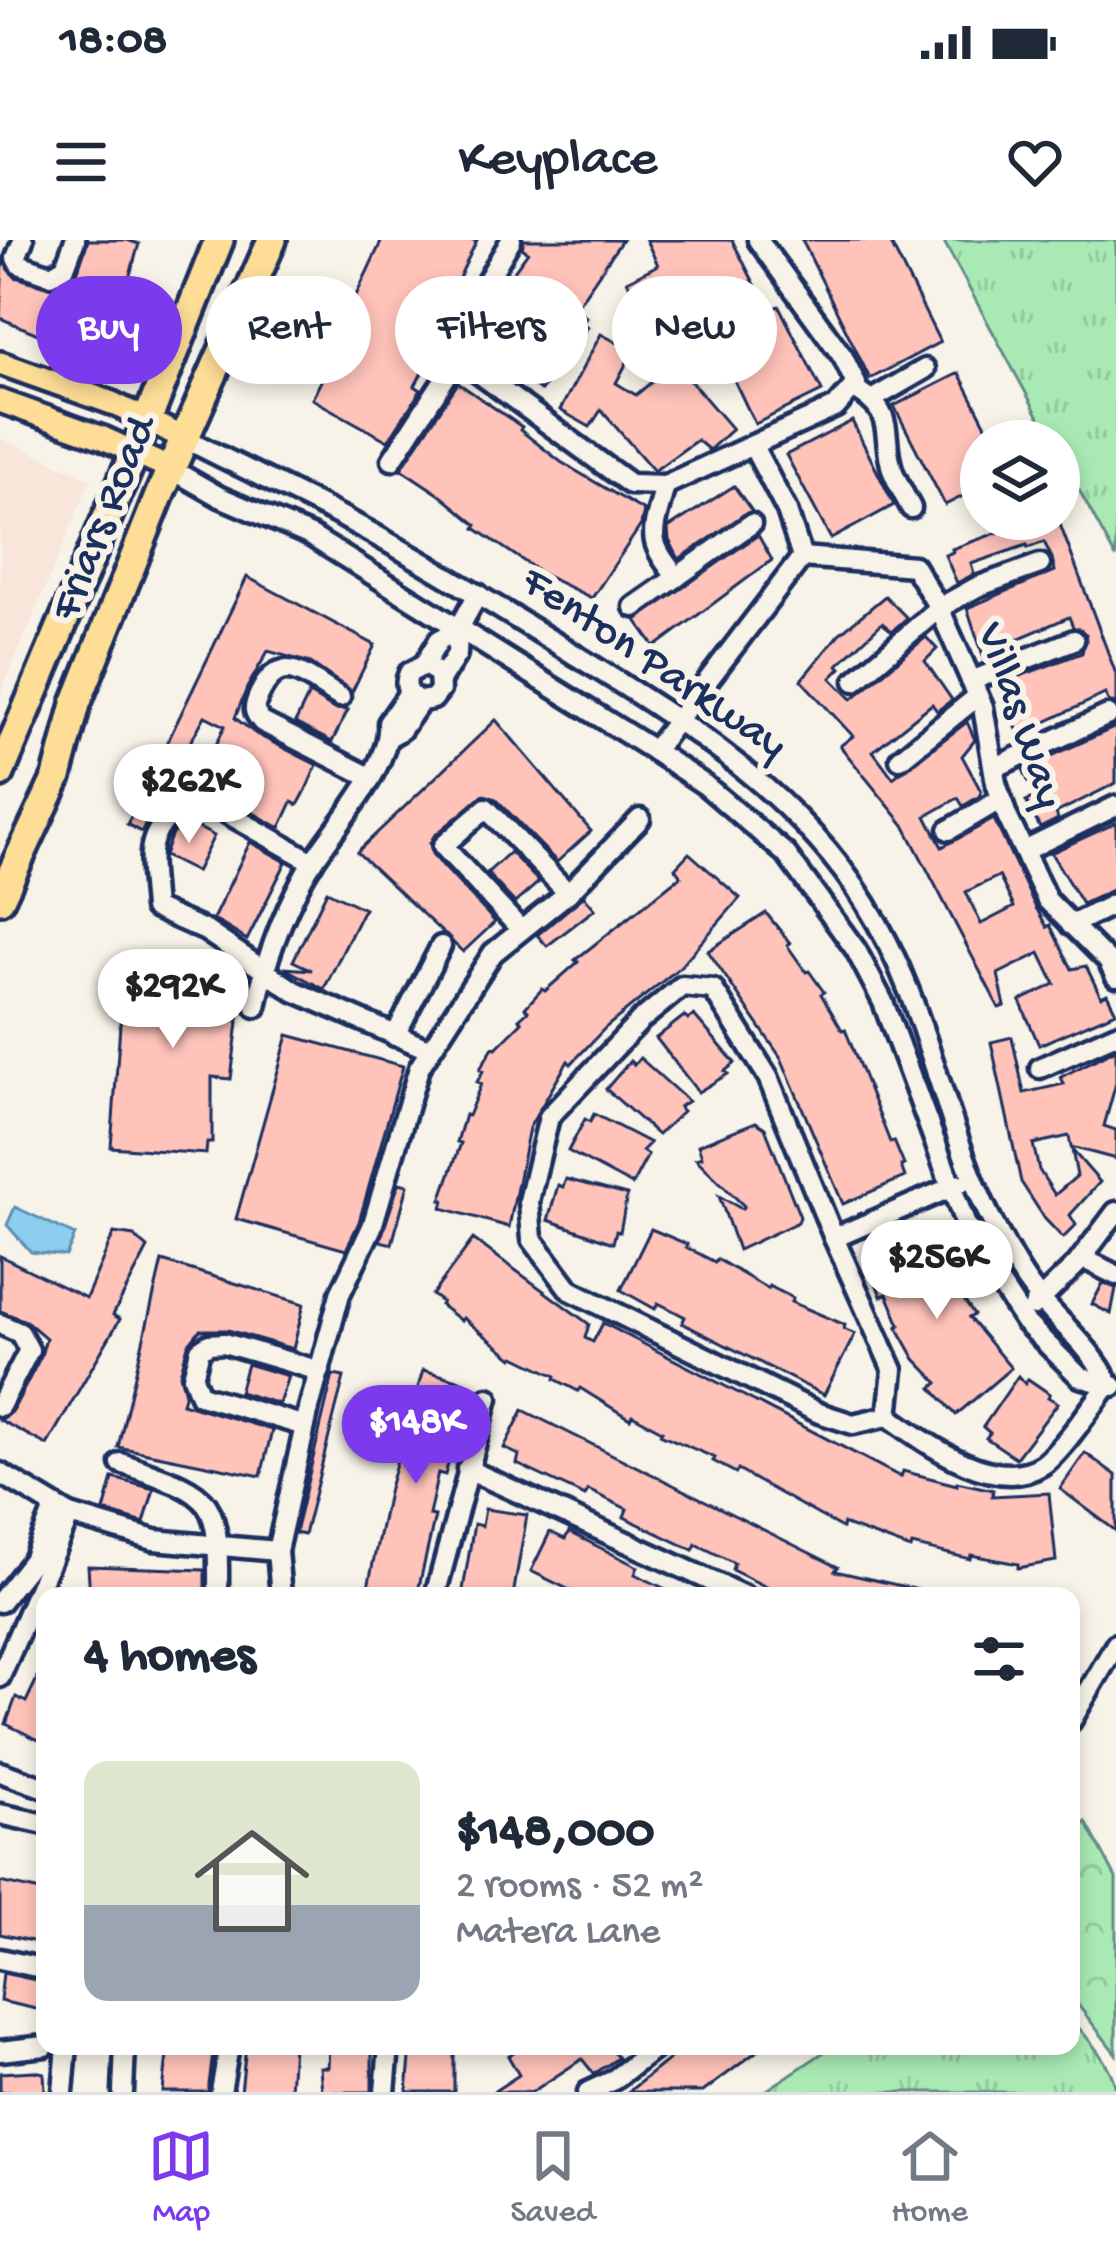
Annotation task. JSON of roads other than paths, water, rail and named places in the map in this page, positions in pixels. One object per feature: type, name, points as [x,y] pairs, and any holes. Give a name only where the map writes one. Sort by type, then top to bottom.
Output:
[{"type":"highway","name":"Friars Road","points":[[0,773],[219,240]]},
{"type":"highway","name":"Friars Road","points":[[0,899],[57,777],[76,704],[184,438],[272,240]]},
{"type":"main road","name":"Fenton Parkway","points":[[0,363],[184,438]]},
{"type":"main road","name":"Fenton Parkway","points":[[0,401],[171,469]]},
{"type":"street","points":[[23,240],[16,258],[19,263],[51,275],[64,267],[75,240]]},
{"type":"street","points":[[490,276],[511,240]]},
{"type":"street","points":[[493,384],[630,484],[665,485],[836,407],[856,384],[843,357],[758,240]]},
{"type":"street","points":[[873,399],[925,369]]},
{"type":"street","points":[[392,460],[441,384]]},
{"type":"street","points":[[852,388],[873,399],[886,427],[891,467],[911,508]]},
{"type":"street","name":"Fenton Parkway","points":[[184,438],[345,519],[478,594],[678,719],[772,791],[831,856],[866,904],[899,966],[929,1040],[992,1220],[1028,1284],[1097,1359],[1112,1386]]},
{"type":"street","points":[[654,751],[802,557],[787,511],[754,448]]},
{"type":"street","name":"Fenton Parkway","points":[[171,469],[220,497],[311,536],[654,751],[751,822],[786,854],[856,950],[883,1002],[951,1187],[985,1261],[1022,1317],[1080,1377],[1112,1386]]},
{"type":"street","points":[[665,485],[652,535],[657,554],[677,577]]},
{"type":"street","points":[[634,607],[751,524]]},
{"type":"street","name":"Villas Way","points":[[802,557],[914,566],[975,688],[1001,799],[1048,900],[1108,961],[1116,977]]},
{"type":"street","points":[[855,681],[939,608],[976,587],[1040,564]]},
{"type":"street","points":[[415,697],[437,695],[457,654],[458,630],[478,594]]},
{"type":"street","points":[[415,697],[406,685],[409,674],[424,665],[439,640],[458,630]]},
{"type":"street","points":[[901,759],[975,688],[1074,640]]},
{"type":"street","points":[[537,680],[558,644]]},
{"type":"street","points":[[424,665],[435,669],[441,679]]},
{"type":"street","points":[[340,697],[280,668],[270,673],[255,704],[255,715],[370,776]]},
{"type":"street","points":[[256,1007],[264,970],[313,862],[370,776],[389,737],[401,730],[415,697]]},
{"type":"street","points":[[994,768],[1108,716]]},
{"type":"street","points":[[313,862],[193,794],[160,822],[150,854],[154,908],[206,931],[294,991],[430,1050]]},
{"type":"street","points":[[949,830],[1001,799]]},
{"type":"street","points":[[1024,851],[1116,806]]},
{"type":"street","points":[[521,930],[443,846],[486,808],[568,893]]},
{"type":"street","points":[[280,1587],[277,1551],[340,1294],[372,1227],[418,1068],[493,952],[568,893],[640,819]]},
{"type":"street","points":[[1071,925],[1116,903]]},
{"type":"street","points":[[395,1036],[441,946]]},
{"type":"street","points":[[888,1416],[893,1370],[768,1077],[713,989],[682,986],[641,1020],[549,1118],[529,1201],[532,1239],[570,1290],[819,1413],[853,1424],[888,1416],[945,1457],[1013,1476],[1045,1464],[1112,1386]]},
{"type":"street","points":[[1040,1068],[1116,1034]]},
{"type":"street","points":[[834,1238],[975,1177]]},
{"type":"street","points":[[1022,1317],[1082,1258],[1116,1212]]},
{"type":"street","points":[[1082,1258],[1116,1275]]},
{"type":"street","points":[[0,1324],[20,1333],[28,1350],[0,1406]]},
{"type":"street","points":[[305,1426],[200,1395],[193,1377],[200,1350],[224,1343],[320,1371]]},
{"type":"street","points":[[437,1587],[488,1399]]},
{"type":"street","points":[[121,1463],[187,1486],[206,1499],[215,1517],[218,1587]]},
{"type":"street","points":[[467,1469],[724,1587]]},
{"type":"street","points":[[2,1479],[62,1512],[154,1540],[277,1551]]},
{"type":"street","points":[[0,1602],[62,1512]]},
{"type":"street","points":[[39,1587],[62,1512]]},
{"type":"street","points":[[16,1580],[34,1577],[39,1587]]},
{"type":"street","points":[[2,1665],[36,1593]]},
{"type":"street","points":[[1080,1706],[1116,1644]]},
{"type":"street","points":[[0,1772],[36,1785]]},
{"type":"street","points":[[0,1814],[36,1822]]},
{"type":"street","points":[[0,1959],[36,1967]]},
{"type":"street","points":[[0,2051],[36,2047]]},
{"type":"street","points":[[63,2092],[67,2055]]},
{"type":"street","points":[[123,2092],[125,2055]]},
{"type":"street","points":[[221,2092],[228,2055]]},
{"type":"street","points":[[385,2092],[387,2055]]},
{"type":"street","points":[[588,2092],[646,2055]]},
{"type":"water","points":[[15,1207],[75,1235],[66,1256],[31,1252],[7,1225]]}]
